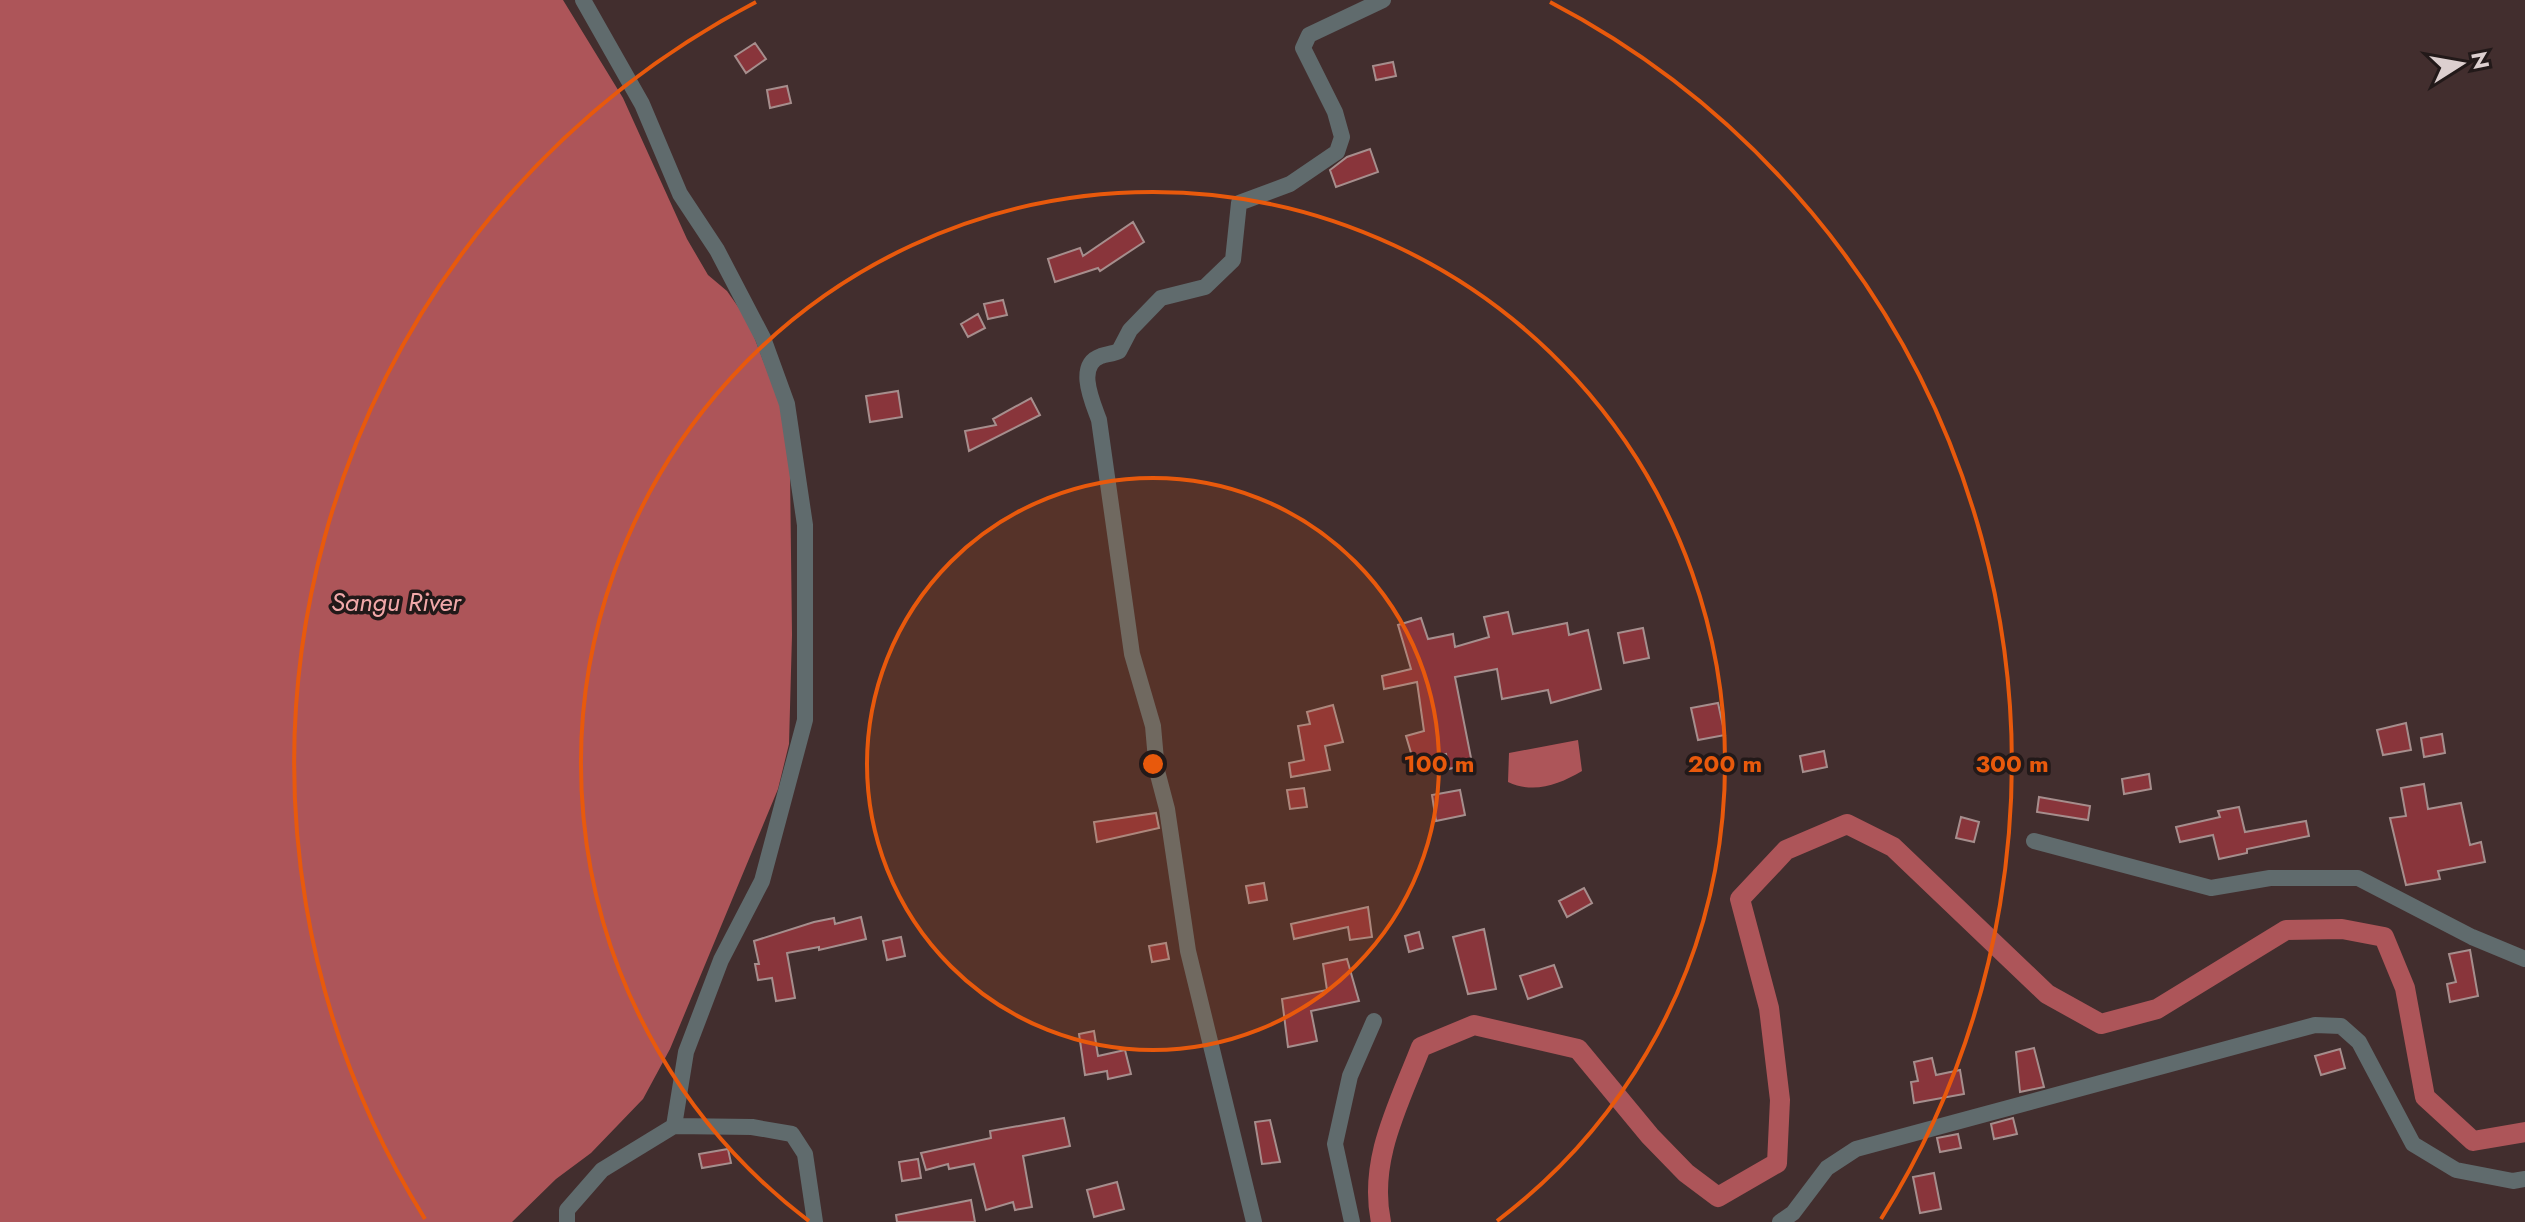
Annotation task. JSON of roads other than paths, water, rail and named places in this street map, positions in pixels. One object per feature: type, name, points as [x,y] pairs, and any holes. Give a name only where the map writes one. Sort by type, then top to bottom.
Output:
[{"type":"street","points":[[583,0],[642,104],[680,194],[717,250],[763,338],[787,404],[805,525],[805,720],[762,881],[721,960],[686,1052],[674,1126]]},
{"type":"street","points":[[1254,1222],[1188,951],[1167,809],[1157,771],[1153,726],[1127,625],[1099,420],[1087,385],[1089,369],[1094,362],[1100,356],[1119,351],[1130,330],[1161,298],[1205,287],[1233,260],[1239,203],[1290,184],[1337,152],[1342,137],[1335,112],[1303,48],[1309,35],[1383,0]]},
{"type":"street","points":[[2034,841],[2211,888],[2270,878],[2358,878],[2472,937],[2525,959]]},
{"type":"street","points":[[1352,1222],[1335,1144],[1350,1076],[1374,1021]]},
{"type":"street","points":[[1780,1222],[1793,1213],[1827,1168],[1856,1149],[2315,1025],[2341,1026],[2359,1042],[2413,1144],[2456,1170],[2513,1181],[2525,1179]]},
{"type":"street","points":[[567,1222],[567,1210],[602,1170],[674,1126],[752,1127],[792,1134],[805,1154],[815,1222]]},
{"type":"water","name":"Sangu River","points":[[0,0],[563,0],[623,98],[687,239],[708,275],[727,291],[748,321],[781,407],[790,471],[792,635],[789,744],[778,789],[670,1049],[643,1099],[591,1153],[556,1179],[512,1222],[0,1222]]},
{"type":"water","points":[[1578,740],[1582,771],[1546,786],[1527,787],[1508,782],[1509,753]]},
{"type":"waterway","points":[[1381,1222],[1378,1199],[1382,1154],[1395,1111],[1421,1047],[1474,1025],[1578,1049],[1650,1136],[1686,1173],[1718,1197],[1777,1163],[1780,1100],[1769,1008],[1740,899],[1786,850],[1847,824],[1893,847],[2047,994],[2101,1024],[2157,1009],[2286,930],[2342,929],[2384,937],[2405,988],[2425,1097],[2473,1141],[2525,1132]]}]
